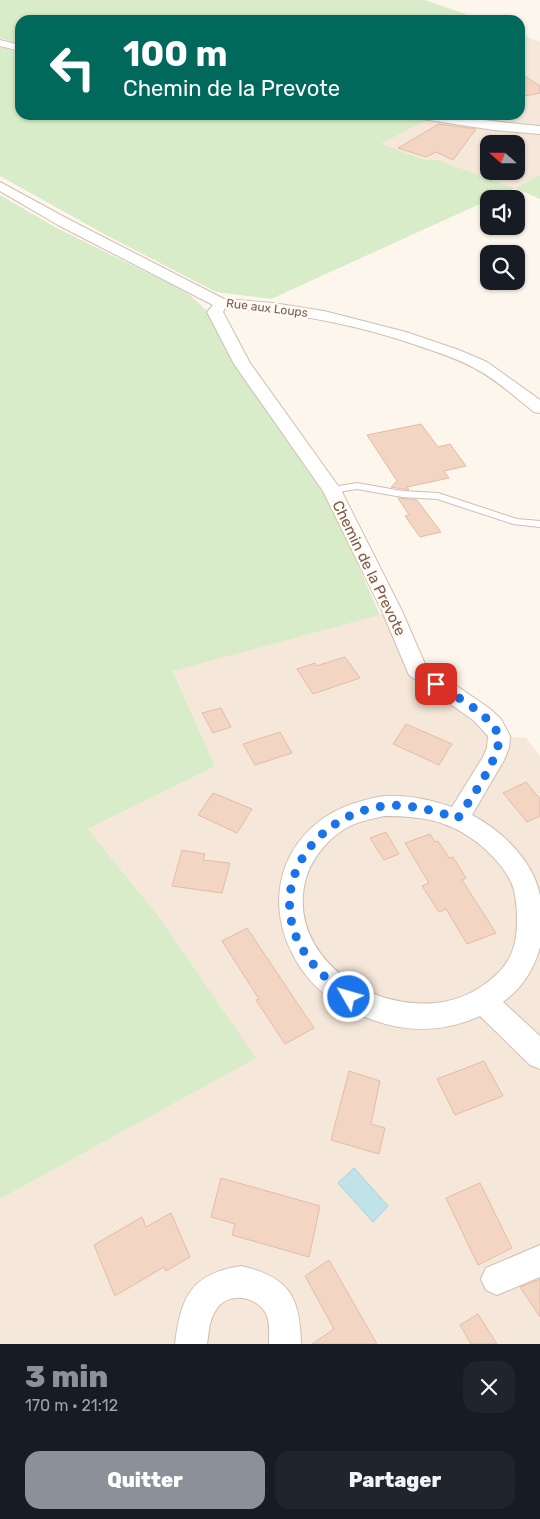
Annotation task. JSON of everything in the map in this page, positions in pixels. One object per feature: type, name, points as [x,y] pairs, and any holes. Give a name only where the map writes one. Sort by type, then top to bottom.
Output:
[{"type":"street","points":[[0,43],[15,47]]},
{"type":"street","points":[[455,120],[540,130]]},
{"type":"street","name":"Rue aux Loups","points":[[0,186],[63,222],[221,303],[246,304],[339,318],[404,335],[481,365],[540,408]]},
{"type":"street","name":"Chemin de la Prevote","points":[[221,303],[215,312],[242,364],[332,490],[392,611],[416,669],[481,714],[493,725],[499,736],[498,748],[493,760],[458,818]]},
{"type":"street","points":[[384,806],[428,809],[458,818],[479,829],[494,842],[515,867],[523,883],[531,919],[529,942],[521,962],[506,984],[483,1002],[462,1011],[425,1017],[402,1015],[372,1008],[349,997],[313,966],[298,942],[292,923],[289,901],[294,876],[303,856],[313,842],[334,823],[360,812],[384,806]]},
{"type":"street","points":[[483,1002],[540,1054]]},
{"type":"street","points":[[497,1279],[540,1260]]},
{"type":"street","points":[[191,1344],[192,1323],[199,1304],[212,1290],[227,1282],[244,1280],[261,1286],[275,1297],[284,1314],[287,1334],[285,1344]]},
{"type":"lane","points":[[332,490],[357,486],[402,494],[438,496],[516,522],[540,524]]},
{"type":"shaded area","points":[[525,36],[540,42],[540,175],[515,188],[493,180],[525,180],[525,135],[480,135],[480,175],[438,160],[425,160],[381,144],[425,120],[525,120]]},
{"type":"shaded area","points":[[392,611],[412,660],[499,736],[526,738],[540,756],[540,1344],[0,1344],[0,1199],[255,1058],[159,917],[88,829],[215,766],[173,670]]},
{"type":"green space","points":[[0,0],[425,0],[468,15],[15,15],[15,42],[0,38]]},
{"type":"green space","points":[[0,47],[15,52],[15,120],[426,120],[381,144],[425,160],[438,160],[480,175],[480,180],[493,180],[515,188],[511,190],[480,190],[480,204],[271,299],[216,292],[106,235],[0,176]]},
{"type":"green space","points":[[540,175],[540,199],[525,192],[525,190],[515,188]]},
{"type":"green space","points":[[0,195],[55,227],[190,295],[206,310],[236,367],[331,504],[380,615],[173,671],[215,766],[88,829],[159,917],[256,1058],[0,1199]]},
{"type":"water","points":[[354,1168],[388,1206],[373,1222],[338,1183]]},
{"type":"building","points":[[525,76],[540,86],[540,93],[525,96]]},
{"type":"building","points":[[439,124],[476,129],[453,160],[436,152],[426,157],[398,148]]},
{"type":"building","points":[[421,424],[438,447],[450,444],[466,466],[444,471],[449,478],[407,487],[409,490],[391,487],[397,481],[367,435]]},
{"type":"building","points":[[398,498],[417,500],[441,532],[420,537],[405,516],[409,515]]},
{"type":"building","points":[[345,657],[360,678],[313,694],[297,669],[315,663],[316,666]]},
{"type":"building","points":[[221,708],[231,727],[213,733],[202,713]]},
{"type":"building","points":[[406,724],[452,744],[439,765],[393,744]]},
{"type":"building","points":[[280,732],[292,753],[255,765],[243,744]]},
{"type":"building","points":[[526,782],[540,799],[540,816],[527,822],[503,793]]},
{"type":"building","points":[[213,793],[252,809],[237,833],[198,815]]},
{"type":"building","points":[[386,832],[399,854],[384,860],[370,838]]},
{"type":"building","points":[[430,834],[435,842],[438,841],[449,858],[453,857],[466,878],[462,880],[496,933],[467,944],[446,909],[439,912],[422,886],[429,883],[405,843]]},
{"type":"building","points":[[182,850],[205,854],[203,860],[230,863],[222,893],[172,886]]},
{"type":"building","points":[[247,928],[314,1028],[285,1044],[256,1000],[259,999],[222,941]]},
{"type":"building","points":[[484,1061],[503,1096],[455,1115],[437,1079]]},
{"type":"building","points":[[349,1071],[380,1081],[371,1124],[385,1128],[379,1154],[331,1140]]},
{"type":"building","points":[[221,1178],[320,1206],[309,1257],[232,1235],[235,1224],[211,1217]]},
{"type":"building","points":[[480,1183],[512,1248],[478,1265],[446,1198]]},
{"type":"building","points":[[171,1213],[190,1257],[166,1271],[164,1267],[115,1296],[94,1245],[142,1217],[146,1227]]},
{"type":"building","points":[[329,1260],[377,1344],[312,1344],[334,1329],[305,1276]]},
{"type":"building","points":[[540,1279],[540,1317],[520,1287]]},
{"type":"building","points":[[478,1314],[497,1344],[471,1344],[460,1325]]},
{"type":"route","points":[[349,997],[313,966],[298,942],[292,923],[289,901],[294,876],[303,856],[313,842],[334,823],[360,812],[384,806],[408,806],[428,809],[458,818],[493,760],[498,748],[499,736],[493,725],[481,714],[436,684]]}]
